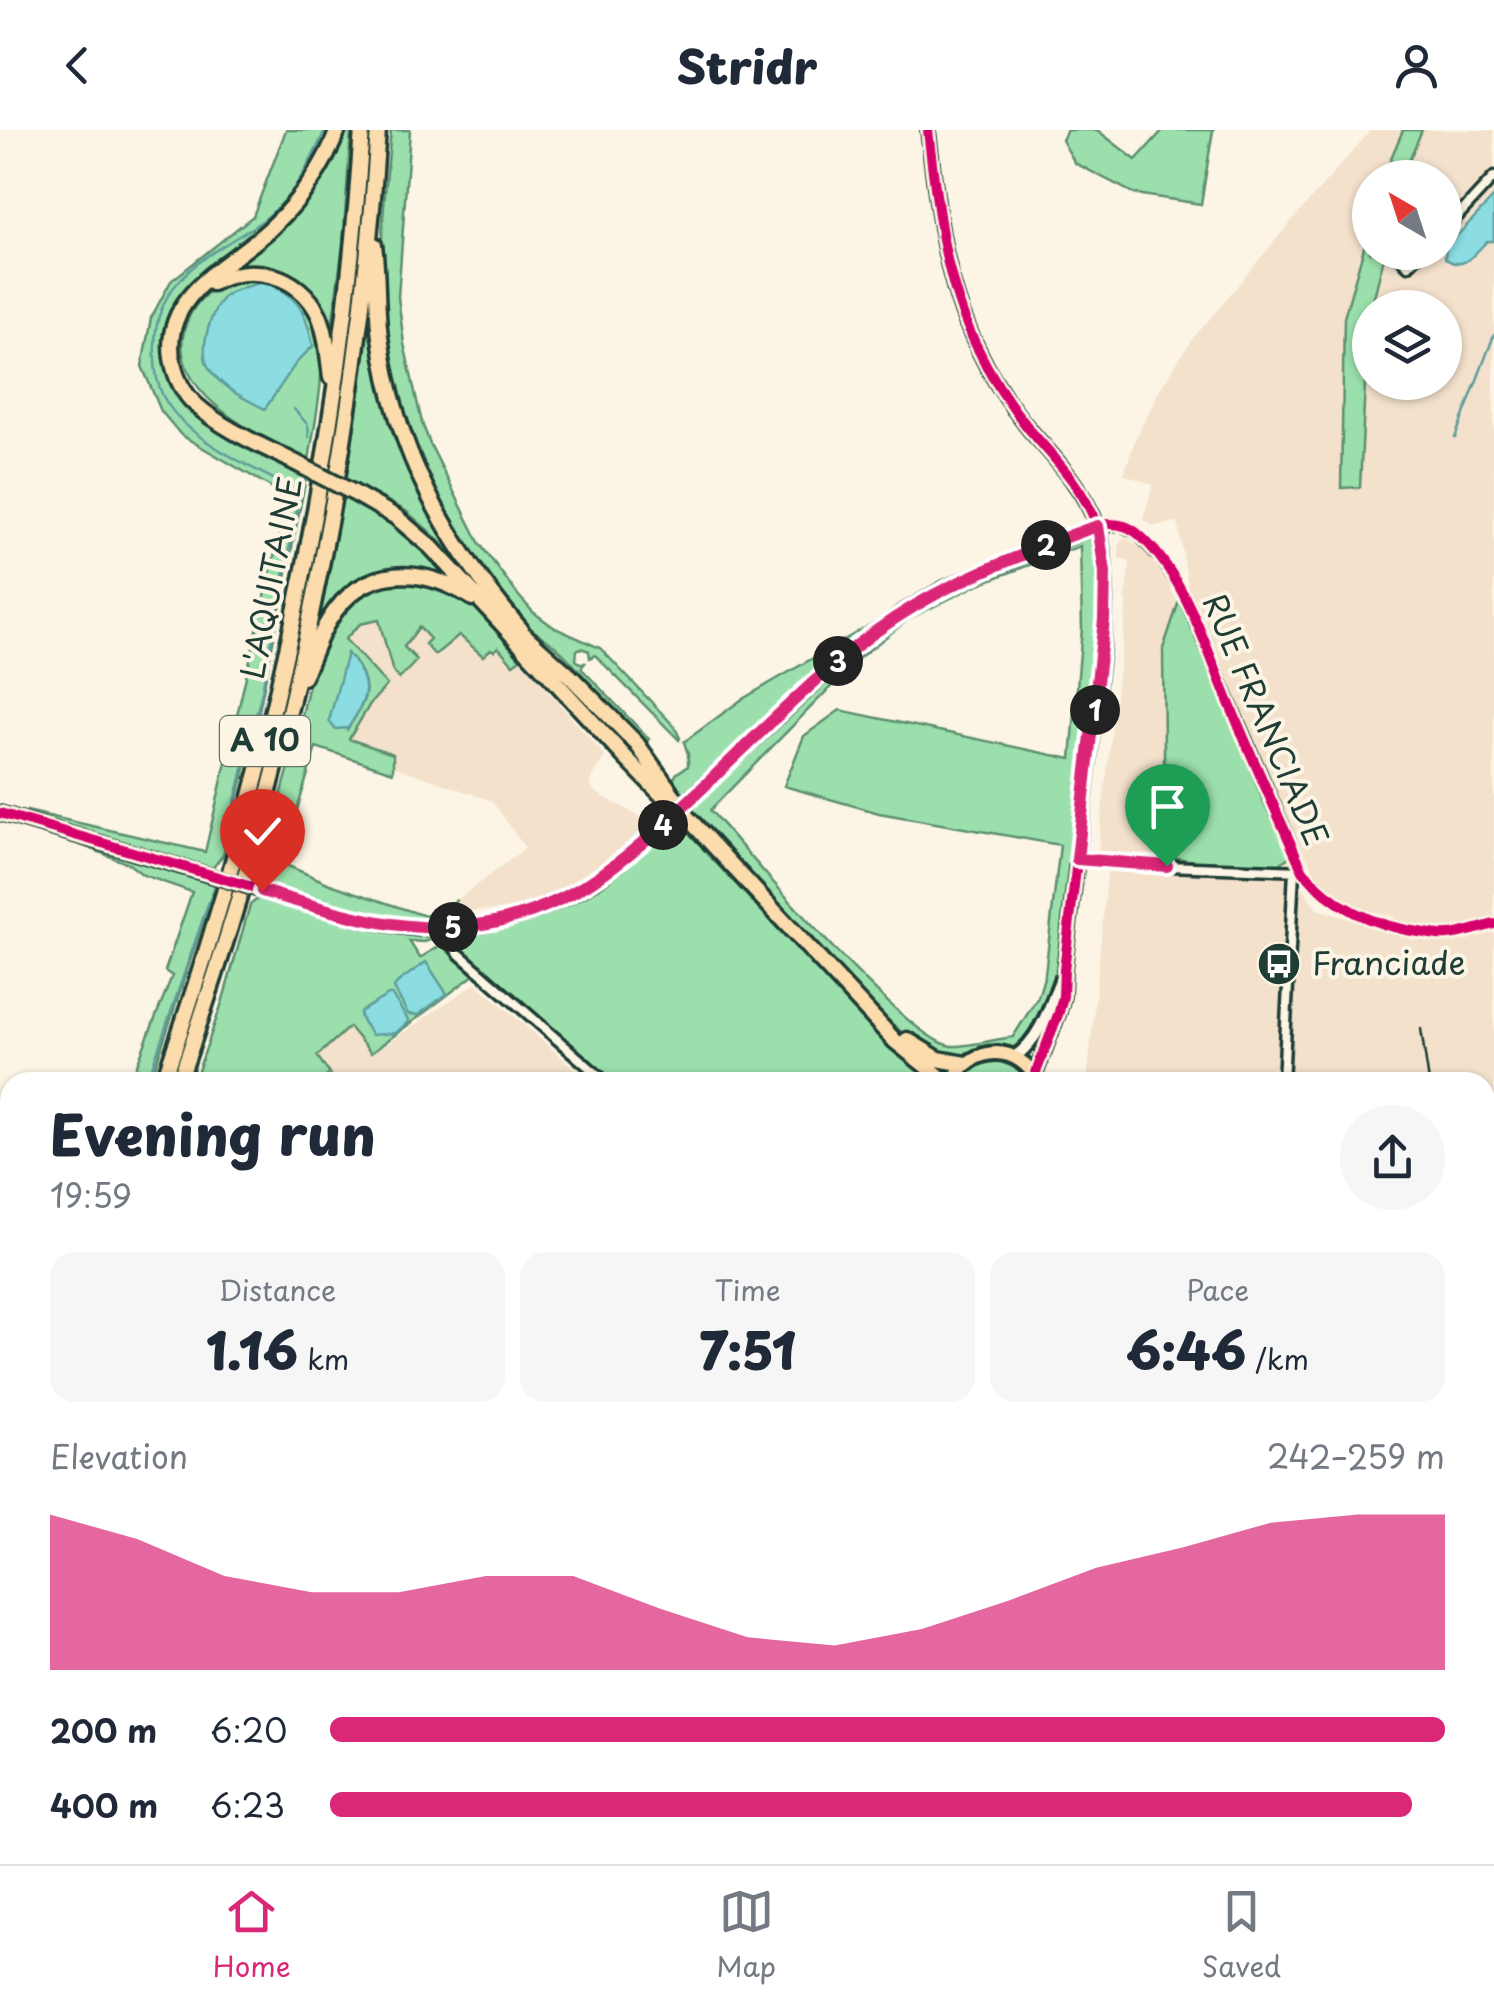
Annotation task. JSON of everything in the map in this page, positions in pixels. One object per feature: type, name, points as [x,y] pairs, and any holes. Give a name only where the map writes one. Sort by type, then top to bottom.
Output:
[{"type":"highway","points":[[338,130],[315,176],[289,210],[251,246],[196,288],[179,312],[171,345],[178,379],[189,398],[220,422],[399,514],[424,534],[637,744],[686,816]]},
{"type":"highway","name":"L'AQUITAINE","points":[[165,1072],[215,924],[264,746],[304,565],[334,392],[362,130]]},
{"type":"highway","name":"L'AQUITAINE","points":[[183,1072],[244,884],[320,568],[359,322],[378,130]]},
{"type":"highway","points":[[370,219],[380,338],[408,446],[453,541],[524,634]]},
{"type":"highway","points":[[297,461],[222,418],[193,394],[182,377],[177,355],[177,335],[184,314],[200,292],[225,276],[251,272],[284,279],[304,294],[319,316],[334,392]]},
{"type":"highway","points":[[354,490],[420,536],[895,1041],[936,1072]]},
{"type":"highway","points":[[290,705],[330,618],[344,600],[366,584],[390,576],[422,576],[450,584],[482,605]]},
{"type":"highway","points":[[875,1018],[938,1059],[965,1064]]},
{"type":"main road","points":[[958,1072],[976,1057],[1002,1054],[1026,1064],[1031,1072]]},
{"type":"street","points":[[928,130],[946,262],[967,326],[1004,394],[1092,512],[1105,572],[1104,620],[1063,996],[1038,1072]]},
{"type":"street","points":[[1462,212],[1494,177]]},
{"type":"street","name":"RUE FRANCIADE","points":[[1098,526],[1121,525],[1137,533],[1161,559],[1182,591],[1298,871],[1345,909],[1375,922],[1448,935],[1494,924]]},
{"type":"street","points":[[0,812],[381,923],[450,928],[500,920],[567,897],[614,867],[833,666],[901,613],[962,580],[1098,526]]},
{"type":"street","points":[[1077,859],[1298,871],[1284,1072]]},
{"type":"street","points":[[450,928],[451,942],[458,953],[595,1072]]},
{"type":"street","points":[[1014,1057],[1031,1042],[1064,970]]},
{"type":"shaded area","points":[[1371,130],[1494,130],[1494,1072],[1088,1072],[1108,865],[1108,855],[1098,853],[1130,562],[1119,558],[1119,544],[1125,537],[1146,552],[1171,589],[1269,817],[1317,909],[1397,934],[1395,917],[1367,910],[1339,896],[1317,876],[1266,771],[1189,594],[1178,522],[1154,526],[1143,519],[1153,485],[1124,474],[1135,440],[1160,389],[1191,341]]},
{"type":"shaded area","points":[[476,609],[605,756],[592,776],[595,792],[653,824],[590,878],[570,890],[517,909],[464,911],[457,900],[525,848],[492,801],[307,736],[338,624]]},
{"type":"shaded area","points":[[476,983],[578,1072],[328,1072],[316,1056],[349,1026],[372,1054]]},
{"type":"green space","points":[[286,130],[334,130],[287,204],[255,237],[188,288],[171,323],[177,386],[307,473],[256,726],[223,855],[210,871],[26,817],[27,811],[205,852],[288,497],[181,435],[161,411],[142,366],[151,318],[171,281],[253,216]]},
{"type":"green space","points":[[342,130],[351,130],[343,244],[330,342],[295,281],[221,271],[269,236]]},
{"type":"green space","points":[[391,130],[410,130],[398,297],[404,344],[430,444],[480,544],[518,595],[555,628],[600,648],[674,726],[679,740],[595,655],[590,658],[589,651],[577,650],[576,660],[585,663],[581,668],[649,739],[646,742],[561,652],[514,616],[481,573],[436,494],[403,409],[385,320],[382,238]]},
{"type":"green space","points":[[1067,130],[1097,130],[1136,160],[1163,130],[1213,130],[1201,204],[1135,194],[1075,163],[1062,140]]},
{"type":"green space","points":[[1403,130],[1422,130],[1409,160],[1390,160]]},
{"type":"green space","points":[[1358,270],[1381,270],[1376,290],[1352,290],[1352,400],[1364,400],[1360,487],[1341,488],[1344,318]]},
{"type":"green space","points":[[254,278],[284,288],[304,304],[316,325],[321,377],[309,461],[264,438],[217,406],[198,387],[186,365],[182,341],[195,306],[216,288]]},
{"type":"green space","points":[[371,304],[395,417],[467,569],[406,511],[346,479]]},
{"type":"green space","points":[[343,491],[399,524],[459,584],[415,571],[383,574],[355,591],[322,620]]},
{"type":"green space","points":[[1077,538],[1092,540],[1099,611],[1056,972],[1024,1047],[1014,1050],[990,1046],[966,1054],[944,1055],[903,1033],[882,1016],[688,807],[843,661],[895,622],[952,588]],"holes":[[[1080,546],[1082,628],[1071,759],[840,710],[804,736],[784,786],[879,813],[1060,845],[1045,974],[1038,997],[1013,1037],[952,1046],[930,1037],[866,981],[710,810],[860,657],[909,619],[979,584]]]},
{"type":"green space","points":[[418,579],[462,597],[482,613],[520,659],[513,664],[498,647],[483,656],[459,635],[435,655],[425,644],[430,639],[419,627],[404,647],[417,660],[399,679],[392,669],[379,620],[360,624],[345,639],[387,685],[349,739],[393,754],[393,772],[316,747],[281,863],[425,916],[457,900],[422,924],[351,912],[254,883],[314,665],[326,636],[341,612],[359,595]],"holes":[[[353,659],[360,669],[365,694],[348,728]]]},
{"type":"green space","points":[[1180,598],[1263,801],[1290,856],[1276,867],[1165,856],[1163,649]]},
{"type":"green space","points":[[899,608],[855,642],[682,800],[671,783],[688,766],[684,742],[741,700]]},
{"type":"green space","points":[[678,816],[751,900],[770,912],[930,1072],[603,1072],[462,948],[469,931],[579,894]]},
{"type":"green space","points":[[52,833],[216,883],[153,1072],[134,1072],[172,976],[165,971],[192,892],[143,875],[129,864]]},
{"type":"green space","points":[[261,896],[428,933],[435,939],[409,941],[420,958],[441,945],[474,975],[371,1053],[349,1027],[317,1056],[329,1072],[198,1072],[250,905]]},
{"type":"green space","points":[[997,1061],[1020,1072],[969,1072]]},
{"type":"water","points":[[1494,197],[1494,241],[1487,241],[1462,262],[1462,230]]},
{"type":"water","points":[[264,282],[299,306],[313,346],[296,363],[265,409],[220,381],[209,368],[205,351],[215,309],[226,295]]},
{"type":"water","points":[[347,653],[361,673],[364,698],[348,728],[335,729],[329,721]]},
{"type":"water","points":[[426,962],[447,994],[418,1015],[408,1014],[394,988]]},
{"type":"water","points":[[392,995],[409,1021],[396,1033],[372,1035],[360,1012]]},
{"type":"waterway","points":[[285,485],[217,448],[185,425],[163,396],[157,377],[155,335],[161,310],[173,288],[198,263],[255,226],[285,200],[325,130]]},
{"type":"waterway","points":[[1455,438],[1494,335]]},
{"type":"waterway","points":[[294,409],[308,425],[309,437]]},
{"type":"waterway","points":[[224,847],[262,691],[301,488]]},
{"type":"waterway","points":[[150,1072],[209,901]]},
{"type":"railway","points":[[1421,1029],[1427,1072]]},
{"type":"cycle path","points":[[928,130],[943,240],[965,319],[993,378],[1086,501],[1098,529],[1104,559],[1102,650],[1063,996],[1036,1072]]},
{"type":"cycle path","points":[[0,813],[368,921],[450,927],[503,920],[554,903],[610,871],[831,667],[898,616],[968,578],[1067,536],[1115,524],[1137,533],[1154,550],[1181,590],[1303,871],[1315,884],[1358,914],[1407,930],[1445,935],[1494,924]]},
{"type":"place","name":"Franciade","points":[[1279,964]]},
{"type":"route","points":[[262,891],[368,920],[414,928],[486,924],[552,904],[614,867],[833,666],[901,613],[979,572],[1098,526],[1104,556],[1104,620],[1077,859],[1167,866]]}]
